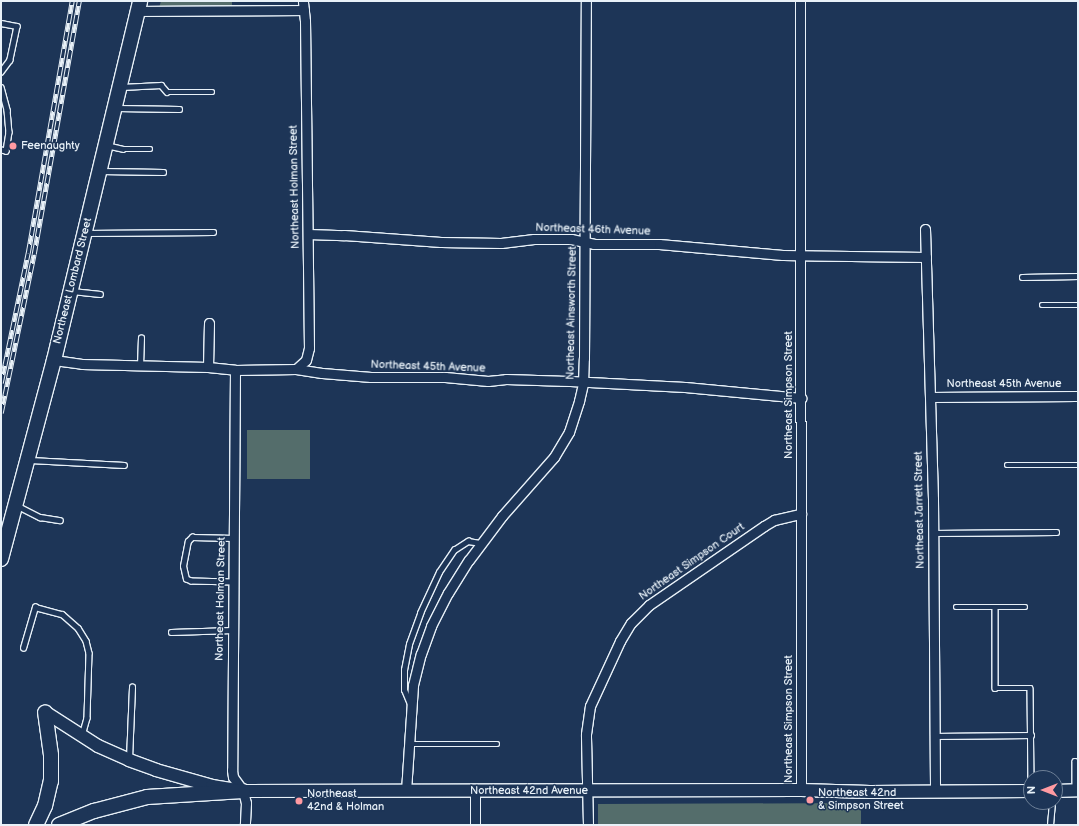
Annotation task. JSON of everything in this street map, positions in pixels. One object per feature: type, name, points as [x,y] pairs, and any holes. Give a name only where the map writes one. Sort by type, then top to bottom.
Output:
[{"type":"main road","name":"Northeast Lombard Street","points":[[1,559],[54,360],[139,6]]},
{"type":"main road","points":[[36,825],[45,806],[52,781],[51,749],[44,712]]},
{"type":"main road","points":[[59,825],[94,811],[147,797],[243,791]]},
{"type":"street","name":"Northeast Ainsworth Street","points":[[406,791],[410,705],[416,671],[431,626],[459,574],[481,543],[502,516],[545,469],[562,445],[575,415],[583,383],[586,242],[586,1]]},
{"type":"street","name":"Northeast Simpson Street","points":[[800,1],[802,514],[801,790]]},
{"type":"street","points":[[139,6],[304,5]]},
{"type":"street","name":"Northeast Holman Street","points":[[296,369],[306,360],[308,348],[308,234],[304,5]]},
{"type":"street","name":"Northeast Jarrett Street","points":[[925,229],[933,533],[935,792]]},
{"type":"street","name":"Northeast 46th Avenue","points":[[308,234],[441,242],[501,243],[534,239],[571,239],[594,244],[659,244],[800,256],[926,257]]},
{"type":"street","points":[[208,367],[209,323]]},
{"type":"street","name":"Northeast 45th Avenue","points":[[54,360],[82,364],[208,367],[235,370],[296,369],[316,373],[371,376],[445,377],[488,381],[506,379],[685,387],[801,398]]},
{"type":"street","name":"Northeast Holman Street","points":[[235,370],[232,777],[243,791],[246,803],[245,825]]},
{"type":"street","name":"Northeast 45th Avenue","points":[[930,396],[1078,396]]},
{"type":"street","name":"Northeast Simpson Court","points":[[587,790],[586,734],[590,706],[620,641],[631,623],[649,604],[764,526],[774,520],[802,514]]},
{"type":"street","name":"Northeast 42nd Avenue","points":[[44,712],[82,737],[129,760],[156,770],[212,786],[243,791],[1023,791]]},
{"type":"street","points":[[587,790],[588,825]]},
{"type":"street","points":[[1063,791],[1077,790]]},
{"type":"street","points":[[475,791],[476,825]]},
{"type":"lane","points":[[1,23],[17,26],[10,60],[1,72]]},
{"type":"lane","points":[[120,87],[161,85],[167,92],[212,92]]},
{"type":"lane","points":[[1,87],[7,110],[9,132],[6,151],[1,150]]},
{"type":"lane","points":[[115,108],[179,109]]},
{"type":"lane","points":[[106,145],[123,149],[150,149]]},
{"type":"lane","points":[[100,171],[163,172]]},
{"type":"lane","points":[[85,233],[213,232]]},
{"type":"lane","points":[[1022,277],[1078,276]]},
{"type":"lane","points":[[71,291],[100,294]]},
{"type":"lane","points":[[1042,305],[1078,305]]},
{"type":"lane","points":[[140,366],[141,338]]},
{"type":"lane","points":[[28,460],[124,465]]},
{"type":"lane","points":[[1007,465],[1078,465]]},
{"type":"lane","points":[[16,505],[40,517],[60,520]]},
{"type":"lane","points":[[933,533],[1056,532]]},
{"type":"lane","points":[[234,538],[192,538],[188,541],[183,566],[186,578],[191,581],[234,582]]},
{"type":"lane","points":[[410,705],[404,690],[404,670],[409,644],[420,613],[439,572],[454,550],[468,541],[481,543]]},
{"type":"lane","points":[[23,648],[35,607],[62,614],[78,628],[86,641],[89,653],[87,718],[82,737]]},
{"type":"lane","points":[[956,608],[1025,608]]},
{"type":"lane","points":[[995,608],[995,688],[1030,688],[1031,770]]},
{"type":"lane","points":[[171,632],[233,630]]},
{"type":"lane","points":[[129,760],[132,687]]},
{"type":"lane","points":[[934,736],[1031,734]]},
{"type":"lane","points":[[408,744],[497,744]]},
{"type":"lane","points":[[1075,761],[1077,790]]},
{"type":"lane","points":[[1050,825],[1051,810]]},
{"type":"green space","points":[[161,1],[232,1],[232,7],[159,8]]},
{"type":"green space","points":[[247,430],[310,430],[310,479],[247,479]]},
{"type":"green space","points":[[861,803],[861,825],[598,825],[598,804]]},
{"type":"railway","points":[[1,383],[28,253],[72,1]]},
{"type":"railway","points":[[1,413],[34,254],[79,1]]},
{"type":"place","name":"Feenaughty","points":[[13,146]]},
{"type":"place","name":"Northeast 42nd & Simpson Street","points":[[810,800]]},
{"type":"place","name":"Northeast 42nd & Holman","points":[[299,801]]}]
